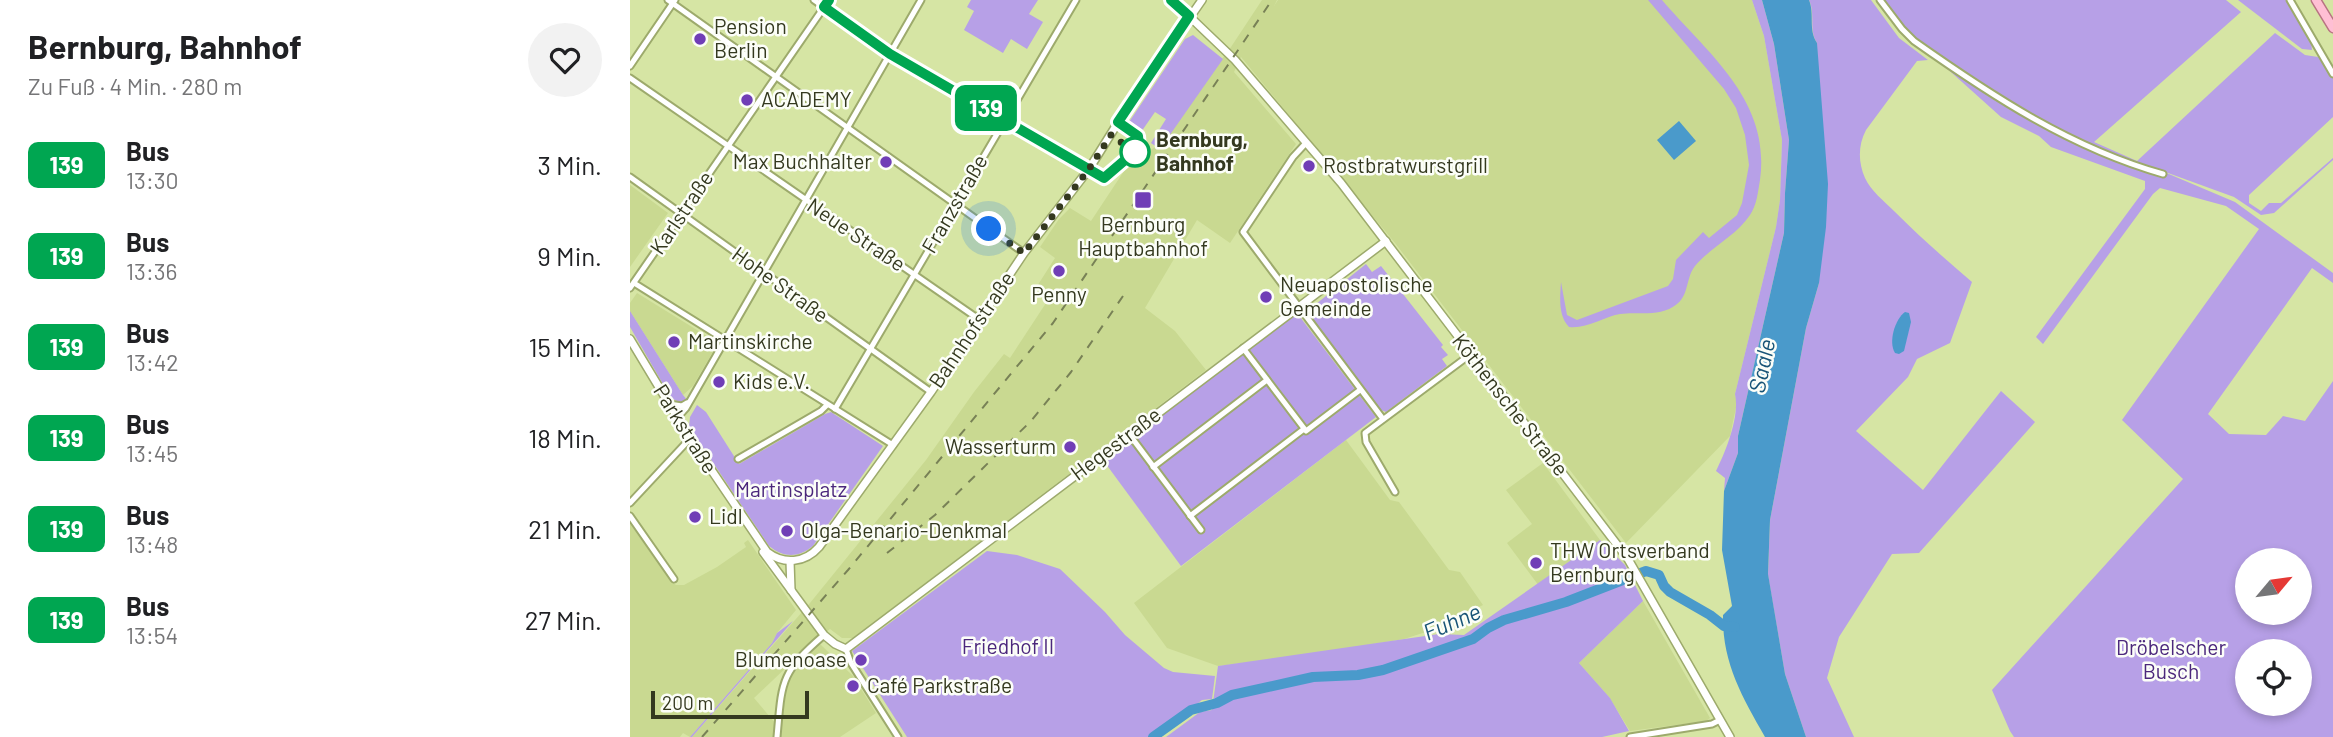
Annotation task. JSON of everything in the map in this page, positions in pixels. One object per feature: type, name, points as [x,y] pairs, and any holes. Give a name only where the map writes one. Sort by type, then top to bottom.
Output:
[{"type":"main road","name":"Bahnhofstraße","points":[[790,561],[806,557],[817,549],[931,392],[1024,253],[1089,169],[1202,0]]},
{"type":"main road","points":[[2316,0],[2333,28]]},
{"type":"main road","name":"Köthensche Straße","points":[[1189,16],[1233,58],[1387,241],[1633,565],[1730,737]]},
{"type":"main road","name":"Hegestraße","points":[[846,649],[1387,241]]},
{"type":"main road","name":"Parkstraße","points":[[630,339],[677,418],[687,440],[695,445],[767,552],[790,561]]},
{"type":"main road","name":"Parkstraße","points":[[743,517],[741,520],[824,635],[846,649]]},
{"type":"main road","points":[[790,561],[789,582],[793,594]]},
{"type":"street","points":[[814,0],[890,54],[1089,169]]},
{"type":"street","name":"Karlstraße","points":[[632,286],[829,0]]},
{"type":"street","points":[[677,418],[683,414],[921,0]]},
{"type":"street","name":"Franzstraße","points":[[835,409],[1076,0]]},
{"type":"street","points":[[1171,0],[1189,16]]},
{"type":"street","points":[[1880,0],[1914,41],[2009,106],[2134,166],[2164,174]]},
{"type":"street","points":[[2290,0],[2333,74]]},
{"type":"street","points":[[630,66],[672,1],[848,130],[1024,253]]},
{"type":"street","name":"Neue Straße","points":[[630,78],[980,320]]},
{"type":"street","points":[[1306,143],[1293,157],[1243,232],[1383,419]]},
{"type":"street","name":"Hohe Straße","points":[[630,177],[931,392]]},
{"type":"street","points":[[632,286],[725,340],[892,445]]},
{"type":"street","points":[[1243,348],[1304,429]]},
{"type":"street","points":[[1395,492],[1364,436],[1368,429],[1471,354]]},
{"type":"street","points":[[1153,467],[1267,380]]},
{"type":"street","points":[[1190,516],[1360,390]]},
{"type":"street","points":[[669,404],[682,406],[690,401]]},
{"type":"street","points":[[738,459],[827,405]]},
{"type":"street","points":[[1129,434],[1201,530]]},
{"type":"street","points":[[630,503],[687,440]]},
{"type":"street","points":[[630,516],[674,579]]},
{"type":"street","points":[[777,737],[780,697],[787,672],[824,635]]},
{"type":"street","points":[[846,649],[851,663],[898,737]]},
{"type":"street","points":[[1630,737],[1712,724],[1720,720]]},
{"type":"shaded area","points":[[1262,0],[1277,0],[1274,6],[1278,0],[1752,0],[1764,36],[1782,140],[1780,200],[1776,227],[1735,394],[1737,403],[1730,436],[1626,543],[1395,243],[1241,57],[1234,72],[1296,144],[1230,243],[1197,220],[1145,308],[1175,331],[1206,370],[853,638],[842,638],[830,629],[813,642],[754,698],[776,724],[774,737],[692,737],[810,603],[926,460],[1004,354],[1010,358],[1048,300],[1034,291],[1055,258],[1040,247],[1059,219],[1070,208],[1091,221],[1128,165],[1158,145],[1231,47]]},
{"type":"shaded area","points":[[630,185],[668,213],[630,267]]},
{"type":"shaded area","points":[[637,293],[718,343],[693,386],[683,395],[630,311],[630,303]]},
{"type":"shaded area","points":[[1346,440],[1390,500],[1399,502],[1449,570],[1460,572],[1483,605],[1432,630],[1404,639],[1295,657],[1218,666],[1167,648],[1134,603]]},
{"type":"shaded area","points":[[1543,463],[1600,540],[1539,586],[1507,543],[1532,524],[1506,490]]},
{"type":"shaded area","points":[[630,524],[676,585],[684,585],[717,567],[746,547],[744,543],[748,540],[796,610],[772,643],[690,737],[683,733],[680,737],[630,737]]},
{"type":"shaded area","points":[[1643,601],[1710,718],[1706,721],[1630,731],[1609,697],[1579,663]]},
{"type":"shaded area","points":[[819,643],[853,676],[876,713],[840,737],[779,737],[790,676]]},
{"type":"green space","points":[[971,0],[1038,0],[1029,14],[1043,22],[1027,49],[1011,39],[1003,53],[964,30],[974,11],[967,7]]},
{"type":"green space","points":[[1648,0],[1662,0],[1716,60],[1746,102],[1756,126],[1761,152],[1757,198],[1744,222],[1695,266],[1684,296],[1677,304],[1663,311],[1620,314],[1582,326],[1569,327],[1561,312],[1561,282],[1567,315],[1577,320],[1668,286],[1673,279],[1676,260],[1703,232],[1709,238],[1737,215],[1742,203],[1749,165],[1745,135],[1736,108],[1724,89]]},
{"type":"green space","points":[[1752,0],[1762,0],[1774,44],[1789,140],[1784,233],[1738,436],[1738,453],[1724,491],[1725,478],[1716,471],[1734,423],[1735,394],[1776,227],[1780,200],[1782,140],[1764,36]]},
{"type":"green space","points":[[1809,0],[1871,0],[1899,38],[1928,60],[1917,61],[1866,130],[1860,148],[1861,166],[1865,178],[1878,196],[1972,282],[1950,343],[1917,359],[1908,377],[1856,431],[1923,490],[2001,391],[2035,422],[1919,553],[1892,554],[1839,637],[1827,678],[1854,737],[1806,737],[1785,674],[1768,575],[1770,520],[1806,328],[1819,283],[1817,43]]},
{"type":"green space","name":"Dröbelscher Busch","points":[[1880,0],[2226,0],[2241,12],[2094,142],[2137,161],[2275,33],[2305,55],[2324,61],[2333,78],[2333,117],[2249,195],[2249,203],[2261,211],[2269,203],[2281,203],[2333,160],[2274,213],[2261,215],[2234,197],[2157,169],[2235,202],[2333,273],[2333,283],[2312,268],[2208,414],[2229,434],[2266,435],[2283,416],[2305,421],[2333,381],[2333,737],[2014,737],[2010,731],[1992,690],[2183,479],[2122,420],[2259,229],[2226,206],[2160,188],[2043,344],[2036,337],[2145,189],[2145,181],[2051,147],[2039,136],[2001,117],[1913,38]]},
{"type":"green space","points":[[2238,0],[2286,0],[2311,41],[2312,50],[2302,49]]},
{"type":"green space","points":[[1193,35],[1223,59],[1160,149],[1151,143],[1166,119],[1155,112],[1139,135],[1127,125],[1185,39]]},
{"type":"green space","points":[[1366,264],[1372,272],[1381,266],[1448,355],[1442,359],[1447,366],[1386,412],[1381,410],[1306,312]]},
{"type":"green space","points":[[630,311],[687,400],[681,403],[671,398],[630,327]]},
{"type":"green space","points":[[1297,313],[1376,417],[1181,566],[1103,460]]},
{"type":"green space","name":"Martinsplatz","points":[[697,405],[706,412],[739,464],[831,412],[883,446],[813,546],[802,553],[780,553],[769,546],[689,427],[690,417]]},
{"type":"green space","points":[[1600,540],[1625,565],[1643,601],[1579,663],[1610,698],[1629,731],[1602,737],[1166,737],[1200,712],[1212,710],[1218,666],[1439,634],[1464,635]]},
{"type":"green space","name":"Friedhof II","points":[[987,551],[1017,555],[1060,569],[1125,635],[1164,668],[1173,672],[1215,676],[1212,699],[1202,700],[1157,737],[907,737],[852,651]]},
{"type":"green space","points":[[793,621],[690,737],[772,643],[777,633]]},
{"type":"water","name":"Saale","points":[[1762,0],[1809,0],[1817,43],[1828,184],[1819,283],[1806,328],[1770,520],[1768,574],[1785,674],[1806,737],[1765,737],[1735,679],[1724,632],[1723,615],[1732,606],[1722,550],[1724,491],[1738,453],[1738,436],[1784,233],[1789,140],[1774,44]]},
{"type":"water","points":[[1679,121],[1696,141],[1674,160],[1657,140]]},
{"type":"water","points":[[1905,312],[1909,313],[1911,322],[1904,351],[1899,354],[1895,353],[1892,337],[1898,320]]},
{"type":"waterway","name":"Fuhne","points":[[1153,737],[1191,710],[1217,703],[1232,695],[1313,677],[1358,675],[1383,670],[1473,639],[1504,620],[1566,602],[1646,571],[1659,575],[1670,592],[1724,626],[1735,627]]},
{"type":"railway","points":[[702,737],[848,570],[1053,323],[1272,0]]},
{"type":"railway","points":[[887,553],[935,515],[1031,421],[1071,372],[1123,296]]},
{"type":"bus line","name":"139","points":[[829,0],[824,7],[890,54],[1104,178],[1139,148],[1138,136],[1118,122],[1189,16],[1171,0]]},
{"type":"place","name":"Pension Berlin","points":[[700,39]]},
{"type":"place","name":"ACADEMY","points":[[747,100]]},
{"type":"place","name":"Bernburg, Bahnhof","points":[[1135,152]]},
{"type":"place","name":"Max Buchhalter","points":[[886,162]]},
{"type":"place","name":"Rostbratwurstgrill","points":[[1309,166]]},
{"type":"place","name":"Bernburg Hauptbahnhof","points":[[1143,200]]},
{"type":"place","name":"Penny","points":[[1059,271]]},
{"type":"place","name":"Neuapostolische Gemeinde","points":[[1266,297]]},
{"type":"place","name":"Martinskirche","points":[[674,342]]},
{"type":"place","name":"Kids e.V.","points":[[719,382]]},
{"type":"place","name":"Wasserturm","points":[[1070,447]]},
{"type":"place","name":"Lidl","points":[[695,517]]},
{"type":"place","name":"Olga-Benario-Denkmal","points":[[787,531]]},
{"type":"place","name":"THW Ortsverband Bernburg","points":[[1536,563]]},
{"type":"place","name":"Blumenoase","points":[[861,660]]},
{"type":"place","name":"Café Parkstraße","points":[[853,686]]},
{"type":"route","points":[[989,229],[1024,253],[1089,169],[1111,135],[1135,152]]}]
